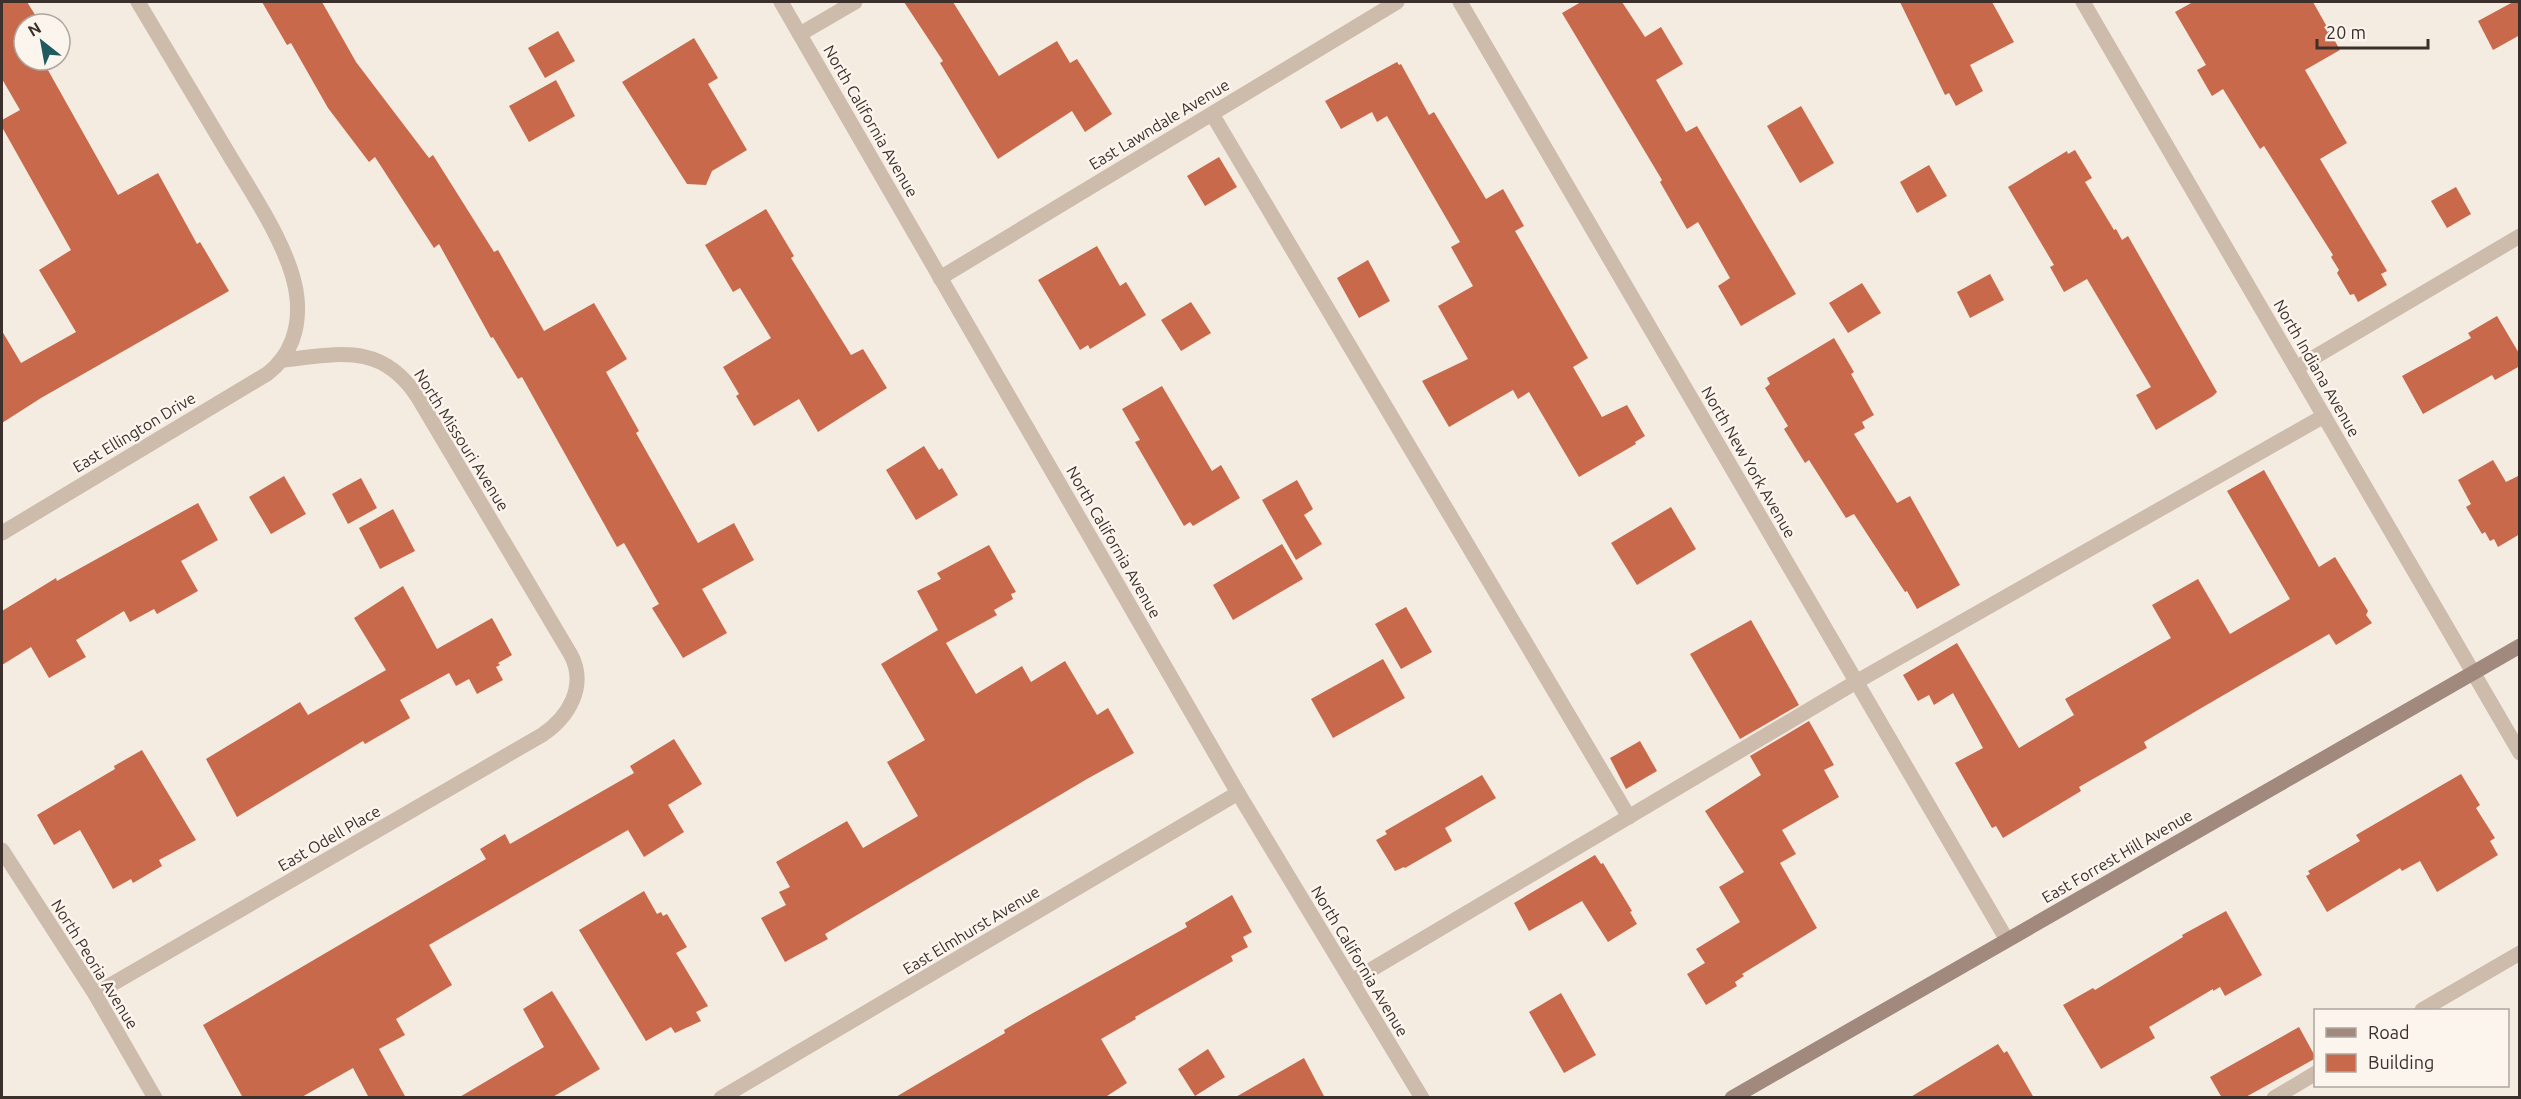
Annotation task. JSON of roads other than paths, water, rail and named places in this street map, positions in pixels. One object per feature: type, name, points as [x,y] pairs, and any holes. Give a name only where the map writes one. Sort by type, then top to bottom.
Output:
[{"type":"main road","name":"East Forrest Hill Avenue","points":[[1732,1098],[2520,646]]},
{"type":"street","points":[[138,2],[263,213],[294,280],[297,309],[294,333],[283,360]]},
{"type":"street","name":"North California Avenue","points":[[781,2],[1238,793],[1422,1098]]},
{"type":"street","points":[[800,34],[855,2]]},
{"type":"street","name":"East Lawndale Avenue","points":[[940,278],[1397,2]]},
{"type":"street","name":"North New York Avenue","points":[[1460,2],[2007,940]]},
{"type":"street","name":"North Indiana Avenue","points":[[2083,2],[2520,753]]},
{"type":"street","points":[[1212,114],[1629,817]]},
{"type":"street","points":[[2296,368],[2520,236]]},
{"type":"street","name":"North Missouri Avenue","points":[[283,360],[337,355],[363,356],[387,363],[405,380],[423,406],[571,655],[579,680],[572,702]]},
{"type":"street","name":"East Ellington Drive","points":[[2,533],[261,377],[283,360]]},
{"type":"street","points":[[1352,981],[1856,682],[2324,416]]},
{"type":"street","name":"East Odell Place","points":[[95,994],[542,735],[559,722],[572,702]]},
{"type":"street","name":"East Elmhurst Avenue","points":[[721,1098],[1238,793]]},
{"type":"street","name":"North Peoria Avenue","points":[[2,850],[95,994],[155,1098]]},
{"type":"street","points":[[2425,1009],[2520,953]]},
{"type":"street","points":[[2274,1098],[2314,1074]]}]
